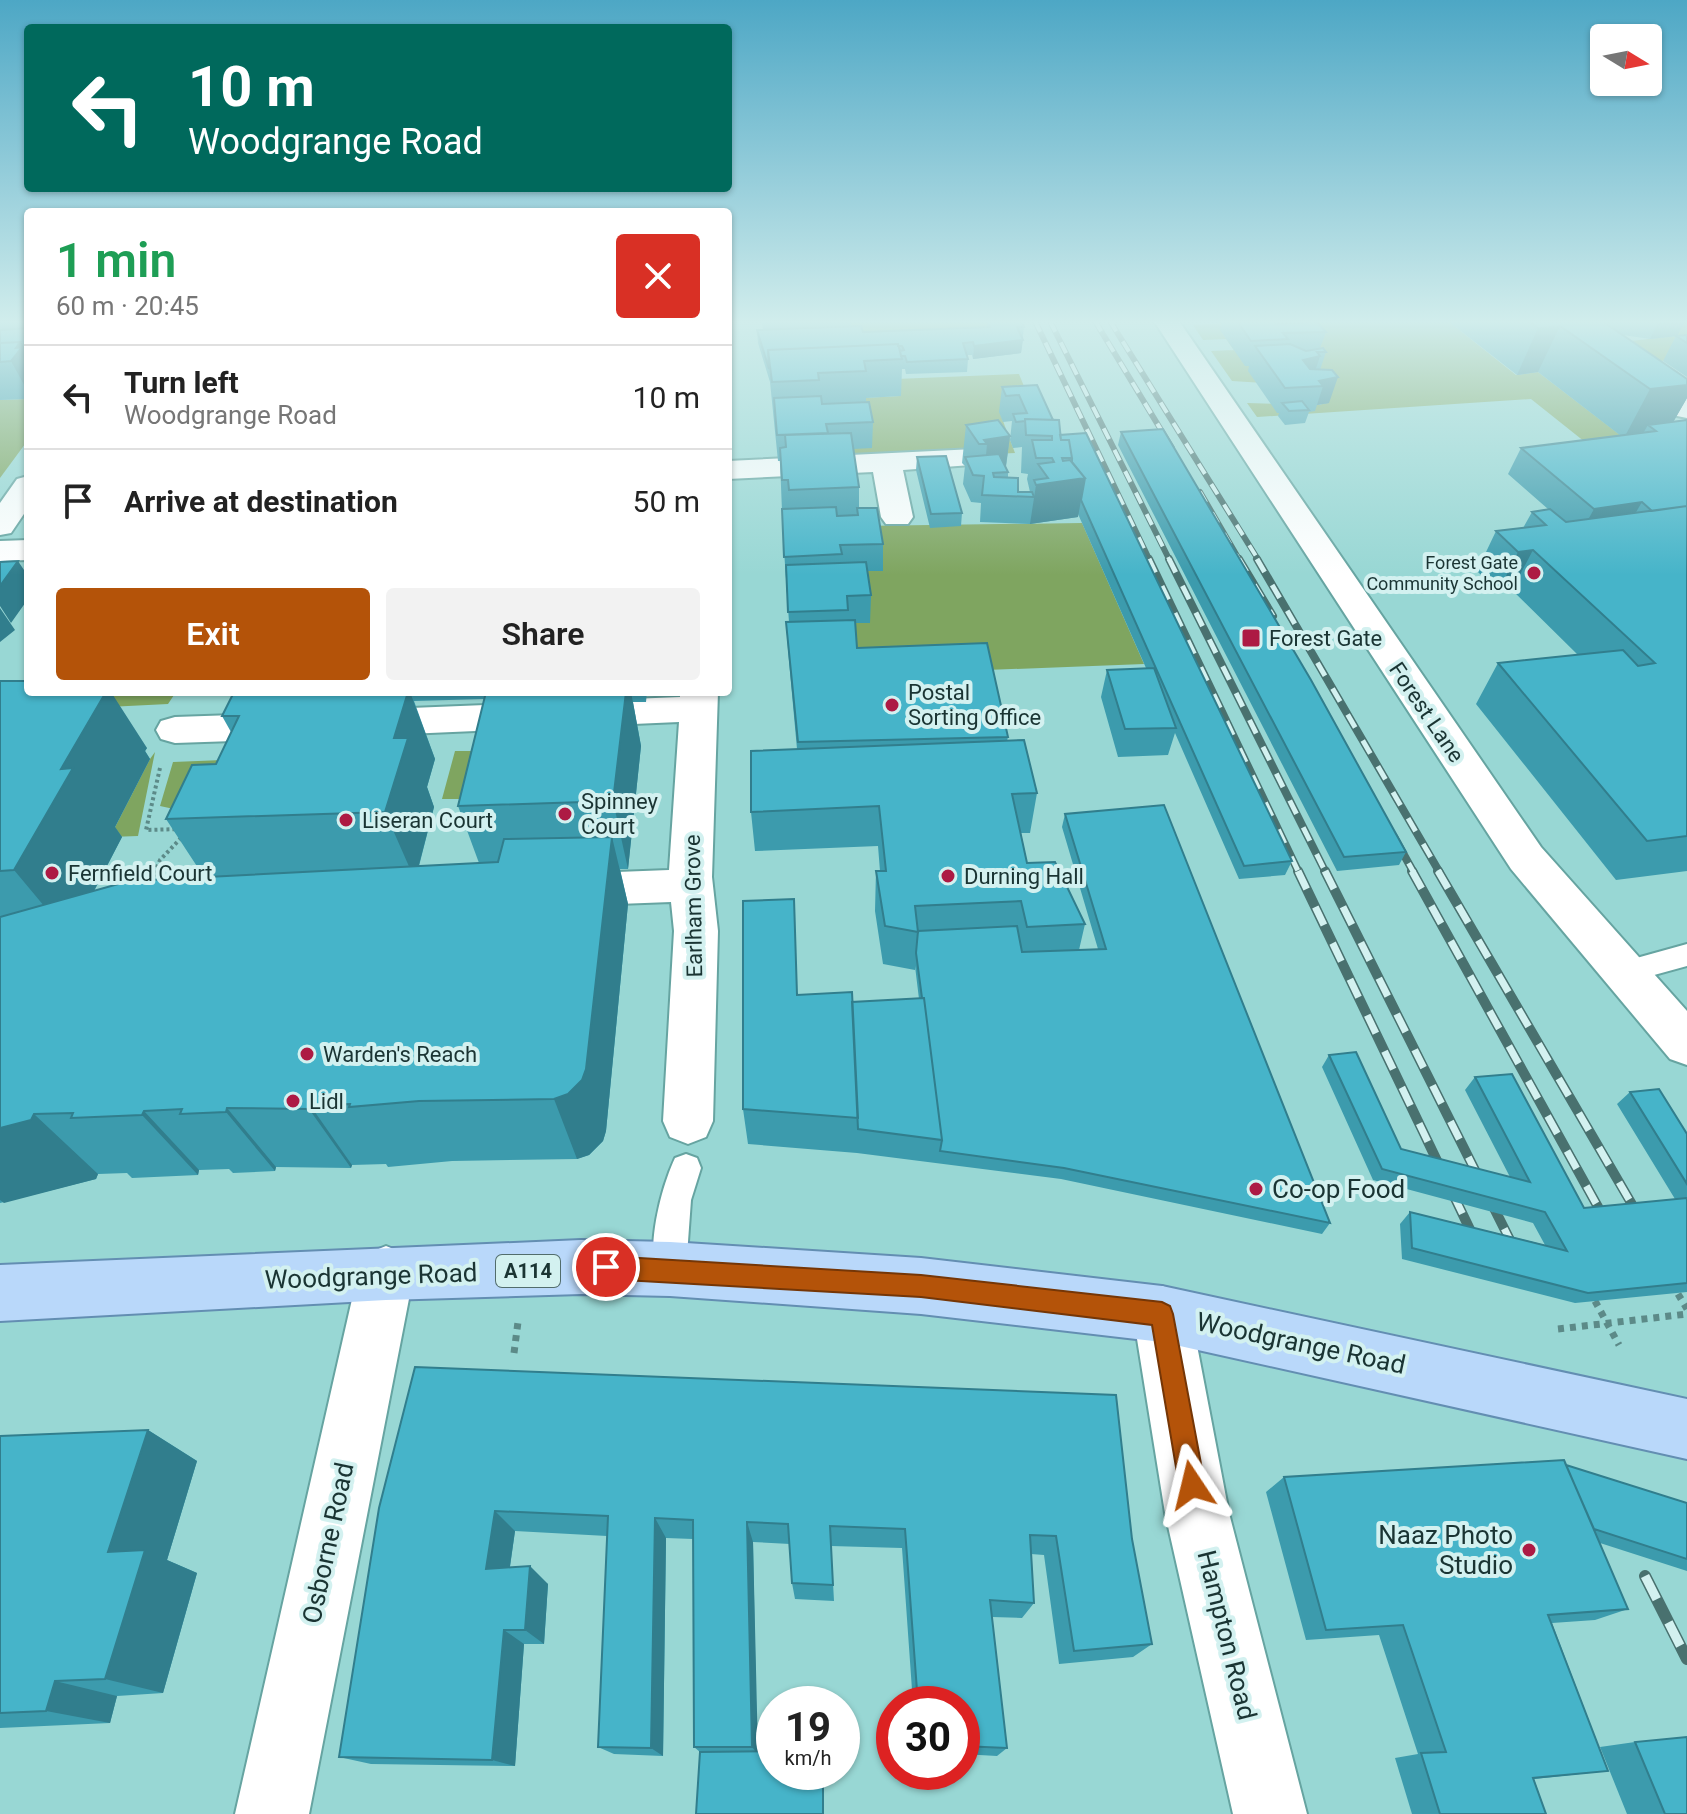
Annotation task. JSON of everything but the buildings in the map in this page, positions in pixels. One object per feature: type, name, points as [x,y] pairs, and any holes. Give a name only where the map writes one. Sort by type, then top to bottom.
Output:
[{"type":"main road","name":"Woodgrange Road","points":[[0,1293],[386,1273],[581,1267],[670,1269],[921,1286],[1162,1314],[1377,1358],[1687,1429]]},
{"type":"street","name":"Forest Lane","points":[[1223,406],[1526,858],[1687,1045]]},
{"type":"street","points":[[732,470],[975,458]]},
{"type":"street","points":[[886,462],[897,517]]},
{"type":"street","points":[[0,526],[24,491]]},
{"type":"street","points":[[0,551],[24,550]]},
{"type":"street","points":[[175,730],[699,701]]},
{"type":"street","name":"Earlham Grove","points":[[688,1121],[696,931],[690,885],[699,701]]},
{"type":"street","points":[[517,892],[690,885]]},
{"type":"street","name":"Osborne Road","points":[[272,1814],[386,1273]]},
{"type":"street","name":"Hampton Road","points":[[1162,1314],[1197,1513],[1270,1814]]},
{"type":"lane","points":[[1625,972],[1687,955]]},
{"type":"lane","points":[[670,1269],[675,1200],[686,1168]]},
{"type":"path","points":[[143,894],[160,860],[189,829],[146,830],[163,757],[175,730]]},
{"type":"path","points":[[1558,1329],[1687,1311],[1678,1294]]},
{"type":"path","points":[[1595,1301],[1619,1345]]},
{"type":"path","points":[[514,1353],[520,1309]]},
{"type":"green space","points":[[0,406],[24,406],[24,445],[0,478]]},
{"type":"green space","points":[[854,406],[1032,406],[1034,411],[1000,413],[1015,453],[783,464]]},
{"type":"green space","points":[[1249,406],[1430,406],[1257,417]]},
{"type":"green space","points":[[1539,406],[1582,406],[1624,438],[1585,442]]},
{"type":"green space","points":[[1082,523],[1144,664],[857,675],[787,593],[786,584],[841,582],[859,526]]},
{"type":"green space","points":[[75,696],[173,696],[168,704],[68,709]]},
{"type":"green space","points":[[455,751],[492,751],[465,799],[442,799]]},
{"type":"green space","points":[[155,752],[138,836],[110,837],[150,759]]},
{"type":"green space","points":[[248,759],[197,814],[160,806],[173,762]]},
{"type":"railway","points":[[1076,406],[1150,561]]},
{"type":"railway","points":[[1092,406],[1325,871]]},
{"type":"railway","points":[[1146,406],[1172,448]]},
{"type":"railway","points":[[1163,406],[1259,561]]},
{"type":"railway","points":[[1200,492],[1240,561]]},
{"type":"railway","points":[[1149,559],[1299,873]]},
{"type":"railway","points":[[1239,559],[1273,616]]},
{"type":"railway","points":[[1257,559],[1440,873]]},
{"type":"railway","points":[[1394,837],[1414,873]]},
{"type":"railway","points":[[1298,871],[1476,1242]]},
{"type":"railway","points":[[1325,871],[1516,1252]]},
{"type":"railway","points":[[1412,871],[1603,1216]]},
{"type":"railway","points":[[1438,871],[1637,1213]]},
{"type":"railway","points":[[1645,1576],[1687,1659]]},
{"type":"place","name":"Forest Gate Community School","points":[[1534,573]]},
{"type":"place","name":"Forest Gate","points":[[1251,638]]},
{"type":"place","name":"Postal Sorting Office","points":[[892,705]]},
{"type":"place","name":"Spinney Court","points":[[565,814]]},
{"type":"place","name":"Liseran Court","points":[[346,820]]},
{"type":"place","name":"Fernfield Court","points":[[52,873]]},
{"type":"place","name":"Durning Hall","points":[[948,876]]},
{"type":"place","name":"Warden's Reach","points":[[307,1054]]},
{"type":"place","name":"Lidl","points":[[293,1101]]},
{"type":"place","name":"Co-op Food","points":[[1256,1189]]},
{"type":"place","name":"Naaz Photo Studio","points":[[1529,1550]]},
{"type":"route","points":[[606,1267],[921,1286],[1162,1314],[1192,1485]]}]
